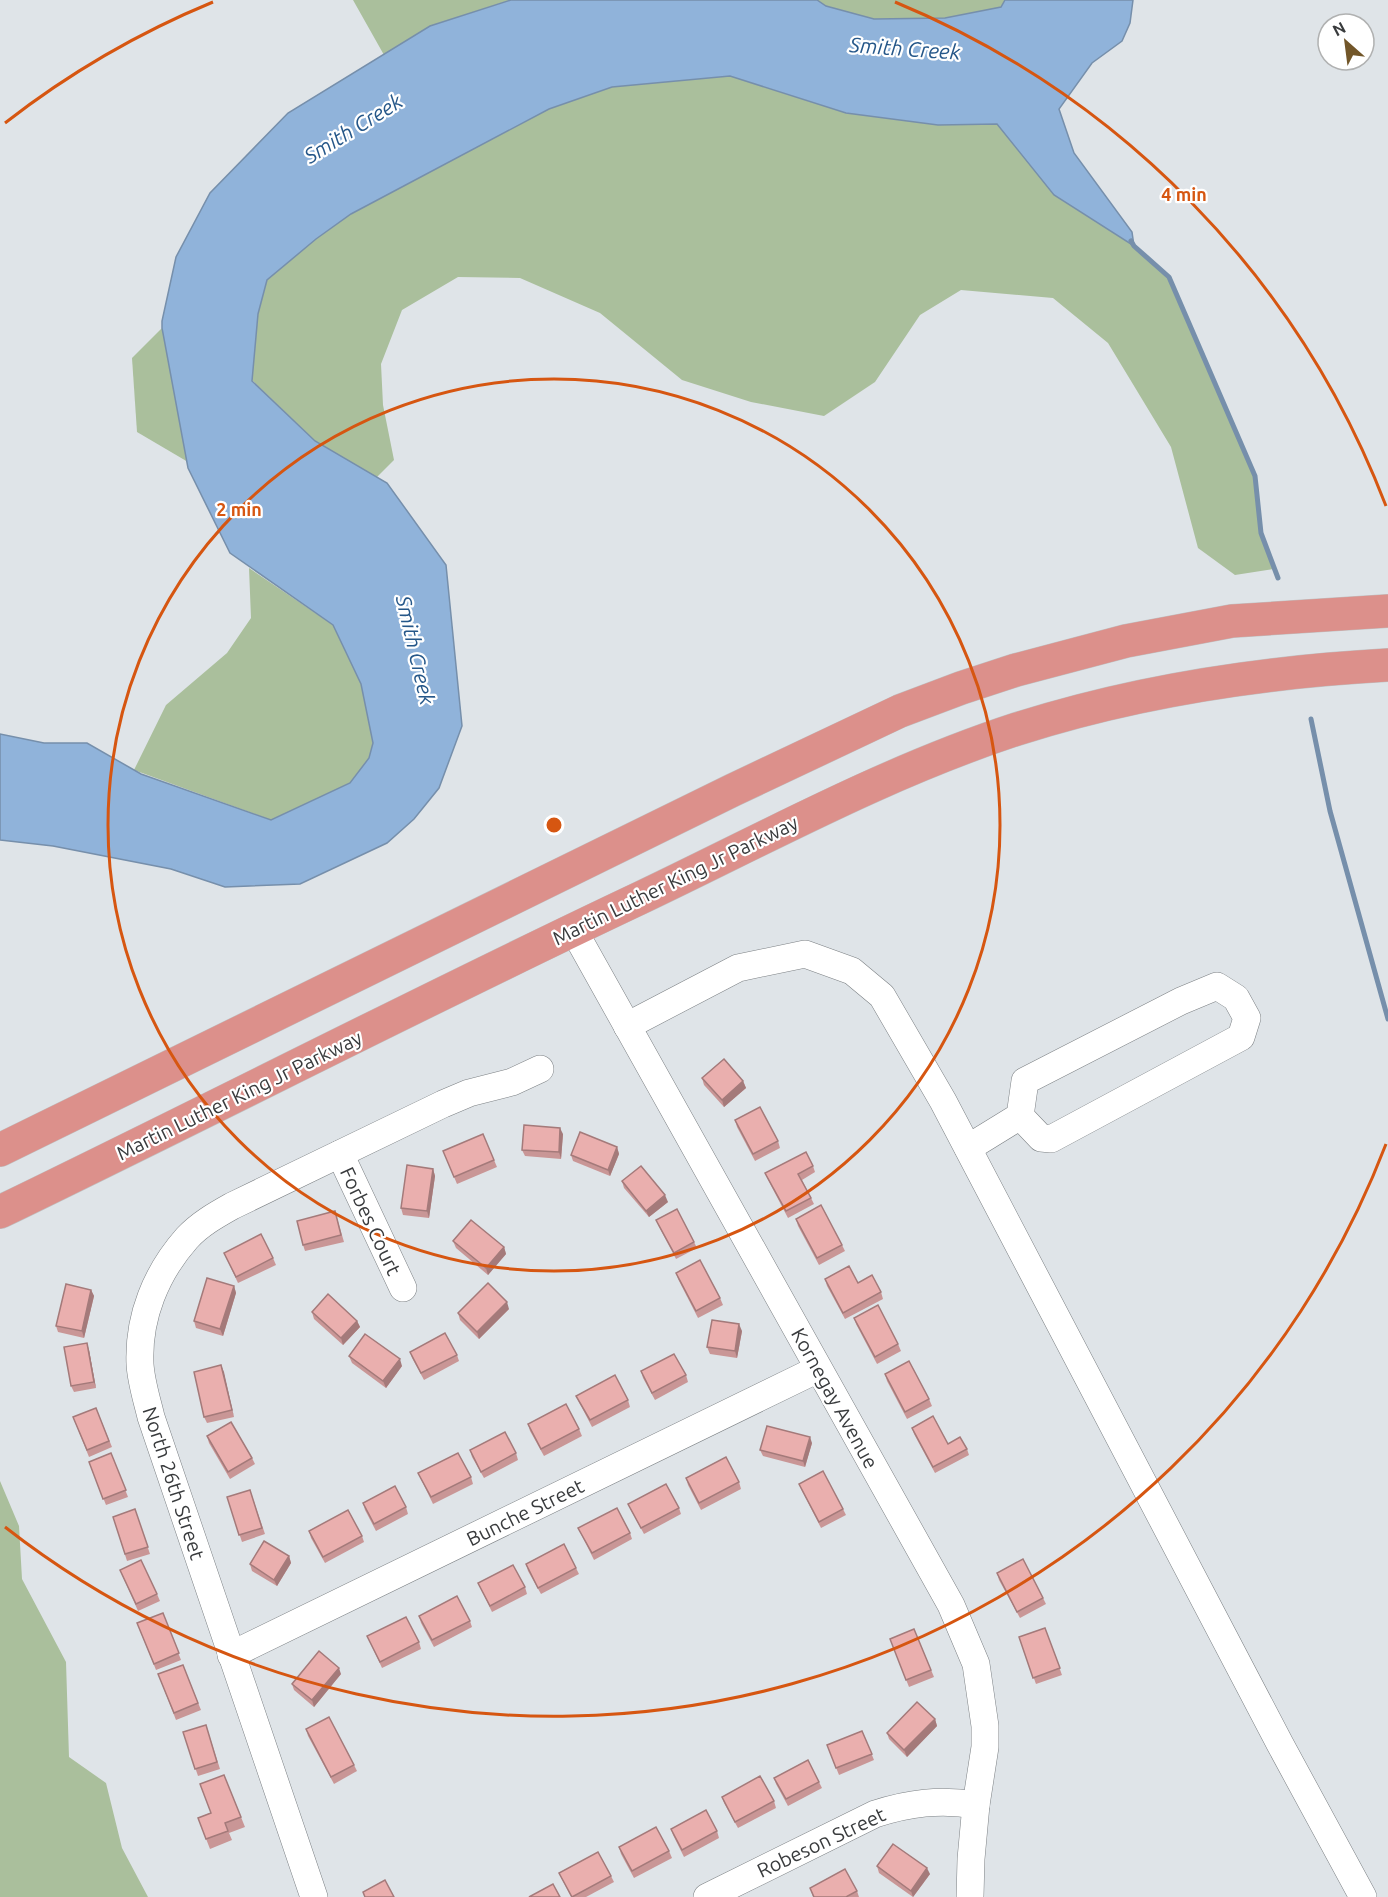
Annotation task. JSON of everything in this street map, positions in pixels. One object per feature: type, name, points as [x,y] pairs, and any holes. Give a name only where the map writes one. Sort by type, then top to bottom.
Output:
[{"type":"highway","points":[[0,1150],[722,795],[900,711],[1016,669],[1125,641],[1232,621],[1388,611]]},
{"type":"highway","name":"Martin Luther King Jr Parkway","points":[[0,1212],[573,929],[876,785],[943,756],[1016,730],[1096,706],[1158,692],[1217,681],[1388,665]]},
{"type":"highway","points":[[0,1233],[118,1155]]},
{"type":"street","name":"Kornegay Avenue","points":[[573,929],[951,1605],[971,1650],[976,1664],[985,1726],[976,1805],[970,1897]]},
{"type":"street","points":[[627,1026],[738,968],[805,954],[852,971],[882,996],[943,1101],[1280,1744],[1363,1897]]},
{"type":"street","points":[[1217,986],[1236,998],[1247,1018],[1241,1037],[1051,1139],[1041,1138],[1020,1116],[1025,1081],[1181,1001],[1217,986]]},
{"type":"street","points":[[340,1154],[443,1104],[469,1093],[512,1082],[540,1069]]},
{"type":"street","points":[[968,1148],[1020,1116]]},
{"type":"street","name":"Forbes Court","points":[[340,1154],[403,1288]]},
{"type":"street","name":"North 26th Street","points":[[314,1897],[144,1391],[140,1338],[145,1313],[156,1284],[188,1237],[206,1221],[232,1206],[340,1154]]},
{"type":"street","name":"Bunche Street","points":[[231,1655],[818,1368]]},
{"type":"street","name":"Robeson Street","points":[[706,1897],[875,1814],[897,1807],[938,1801],[976,1805]]},
{"type":"green space","points":[[353,0],[511,0],[430,26],[384,55]]},
{"type":"green space","points":[[817,0],[1005,0],[1001,7],[945,18],[874,19],[825,6]]},
{"type":"green space","points":[[730,76],[846,113],[938,125],[998,124],[1054,195],[1134,246],[1169,277],[1255,476],[1261,532],[1274,569],[1235,575],[1198,548],[1171,447],[1108,343],[1053,298],[961,290],[920,315],[875,382],[824,416],[751,402],[682,380],[600,313],[520,278],[458,277],[402,310],[381,364],[383,405],[394,460],[376,478],[315,441],[252,380],[258,314],[267,280],[316,239],[351,214],[549,109],[612,87]]},
{"type":"green space","points":[[162,328],[188,462],[137,432],[132,358]]},
{"type":"green space","points":[[249,568],[333,625],[361,684],[373,743],[369,758],[350,783],[271,820],[134,770],[166,705],[227,653],[251,618]]},
{"type":"green space","points":[[0,1481],[19,1526],[22,1579],[66,1662],[69,1757],[106,1783],[122,1848],[148,1897],[0,1897]]},
{"type":"water","name":"Smith Creek","points":[[511,0],[817,0],[826,6],[874,19],[945,18],[1001,7],[1005,0],[1133,0],[1130,23],[1122,41],[1092,63],[1059,109],[1074,153],[1132,232],[1134,246],[1054,195],[997,124],[938,125],[846,113],[730,76],[612,87],[549,109],[351,214],[316,239],[267,280],[258,314],[252,381],[315,441],[387,483],[446,565],[462,726],[439,788],[414,819],[387,843],[300,884],[225,887],[171,869],[53,846],[0,840],[0,734],[44,743],[87,743],[141,774],[271,820],[350,783],[369,758],[373,743],[361,684],[333,625],[230,553],[188,468],[162,321],[176,257],[210,193],[288,113],[430,26]]},
{"type":"building","points":[[724,1059],[743,1081],[722,1100],[702,1078]]},
{"type":"building","points":[[760,1107],[778,1141],[753,1154],[735,1120]]},
{"type":"building","points":[[524,1125],[560,1128],[559,1152],[522,1150]]},
{"type":"building","points":[[580,1132],[617,1147],[608,1170],[571,1155]]},
{"type":"building","points":[[483,1134],[494,1160],[454,1177],[443,1151]]},
{"type":"building","points":[[806,1152],[813,1166],[798,1174],[811,1198],[786,1211],[765,1173]]},
{"type":"building","points":[[407,1165],[433,1169],[427,1211],[401,1208]]},
{"type":"building","points":[[641,1166],[665,1195],[646,1211],[622,1181]]},
{"type":"building","points":[[821,1205],[842,1245],[817,1258],[796,1219]]},
{"type":"building","points":[[677,1209],[694,1242],[674,1253],[656,1220]]},
{"type":"building","points":[[335,1211],[341,1235],[303,1245],[297,1221]]},
{"type":"building","points":[[471,1220],[504,1247],[486,1268],[453,1241]]},
{"type":"building","points":[[261,1234],[273,1258],[236,1277],[224,1253]]},
{"type":"building","points":[[700,1260],[720,1298],[696,1311],[676,1273]]},
{"type":"building","points":[[849,1266],[858,1283],[872,1275],[881,1292],[843,1313],[825,1279]]},
{"type":"building","points":[[207,1278],[234,1286],[220,1329],[194,1321]]},
{"type":"building","points":[[488,1283],[507,1302],[477,1332],[458,1313]]},
{"type":"building","points":[[66,1284],[91,1290],[82,1331],[56,1326]]},
{"type":"building","points":[[328,1294],[357,1321],[341,1338],[312,1312]]},
{"type":"building","points":[[878,1305],[898,1344],[875,1357],[854,1318]]},
{"type":"building","points":[[712,1320],[739,1324],[735,1351],[707,1347]]},
{"type":"building","points":[[445,1333],[457,1355],[421,1373],[410,1352]]},
{"type":"building","points":[[365,1334],[400,1359],[383,1381],[349,1356]]},
{"type":"building","points":[[87,1343],[94,1382],[71,1386],[64,1347]]},
{"type":"building","points":[[674,1354],[686,1375],[652,1393],[641,1371]]},
{"type":"building","points":[[909,1361],[929,1399],[905,1412],[885,1374]]},
{"type":"building","points":[[221,1365],[232,1410],[204,1417],[194,1372]]},
{"type":"building","points":[[615,1375],[628,1400],[590,1420],[576,1396]]},
{"type":"building","points":[[566,1404],[579,1429],[541,1449],[528,1424]]},
{"type":"building","points":[[96,1408],[109,1441],[87,1450],[73,1417]]},
{"type":"building","points":[[933,1416],[948,1444],[960,1437],[967,1449],[933,1467],[912,1428]]},
{"type":"building","points":[[231,1422],[252,1458],[228,1472],[207,1436]]},
{"type":"building","points":[[767,1426],[810,1437],[803,1461],[760,1450]]},
{"type":"building","points":[[505,1432],[516,1453],[481,1472],[470,1450]]},
{"type":"building","points":[[111,1453],[126,1490],[103,1499],[89,1462]]},
{"type":"building","points":[[458,1453],[471,1477],[431,1497],[418,1473]]},
{"type":"building","points":[[726,1457],[739,1482],[699,1503],[686,1478]]},
{"type":"building","points":[[823,1471],[843,1509],[819,1522],[799,1484]]},
{"type":"building","points":[[666,1484],[679,1508],[641,1528],[628,1504]]},
{"type":"building","points":[[395,1486],[406,1507],[374,1524],[363,1503]]},
{"type":"building","points":[[250,1490],[262,1528],[239,1535],[227,1497]]},
{"type":"building","points":[[617,1508],[630,1533],[592,1553],[578,1528]]},
{"type":"building","points":[[135,1509],[148,1547],[125,1554],[113,1517]]},
{"type":"building","points":[[348,1510],[362,1536],[323,1557],[309,1531]]},
{"type":"building","points":[[264,1541],[289,1556],[274,1580],[250,1564]]},
{"type":"building","points":[[564,1544],[576,1568],[538,1588],[526,1564]]},
{"type":"building","points":[[1023,1559],[1043,1598],[1017,1612],[997,1573]]},
{"type":"building","points":[[141,1560],[157,1594],[136,1604],[120,1570]]},
{"type":"building","points":[[513,1565],[525,1587],[490,1606],[478,1583]]},
{"type":"building","points":[[457,1596],[470,1621],[432,1640],[419,1616]]},
{"type":"building","points":[[163,1613],[179,1653],[154,1664],[137,1623]]},
{"type":"building","points":[[406,1617],[419,1642],[380,1662],[367,1636]]},
{"type":"building","points":[[1045,1628],[1060,1668],[1033,1678],[1019,1637]]},
{"type":"building","points":[[914,1629],[931,1670],[906,1680],[890,1639]]},
{"type":"building","points":[[319,1651],[339,1668],[312,1700],[292,1684]]},
{"type":"building","points":[[183,1665],[198,1703],[174,1713],[158,1674]]},
{"type":"building","points":[[917,1702],[935,1719],[904,1750],[887,1733]]},
{"type":"building","points":[[329,1717],[354,1765],[331,1777],[306,1729]]},
{"type":"building","points":[[206,1725],[217,1762],[195,1769],[183,1732]]},
{"type":"building","points":[[862,1731],[872,1754],[836,1768],[827,1745]]},
{"type":"building","points":[[808,1760],[819,1782],[786,1799],[774,1778]]},
{"type":"building","points":[[224,1775],[241,1817],[225,1823],[228,1831],[206,1839],[198,1818],[211,1813],[200,1784]]},
{"type":"building","points":[[760,1776],[774,1801],[735,1822],[722,1797]]},
{"type":"building","points":[[706,1810],[717,1831],[682,1850],[671,1829]]},
{"type":"building","points":[[656,1827],[669,1851],[632,1871],[619,1847]]},
{"type":"building","points":[[893,1844],[927,1868],[911,1891],[877,1866]]},
{"type":"building","points":[[598,1852],[611,1876],[572,1897],[559,1873]]},
{"type":"building","points":[[845,1869],[857,1891],[846,1897],[814,1897],[810,1888]]},
{"type":"building","points":[[385,1880],[394,1897],[365,1897],[363,1892]]},
{"type":"building","points":[[553,1884],[560,1897],[529,1897]]},
{"type":"waterway","points":[[1131,241],[1169,277],[1255,476],[1261,533],[1278,578]]},
{"type":"waterway","points":[[1311,719],[1330,811],[1388,1019]]}]
